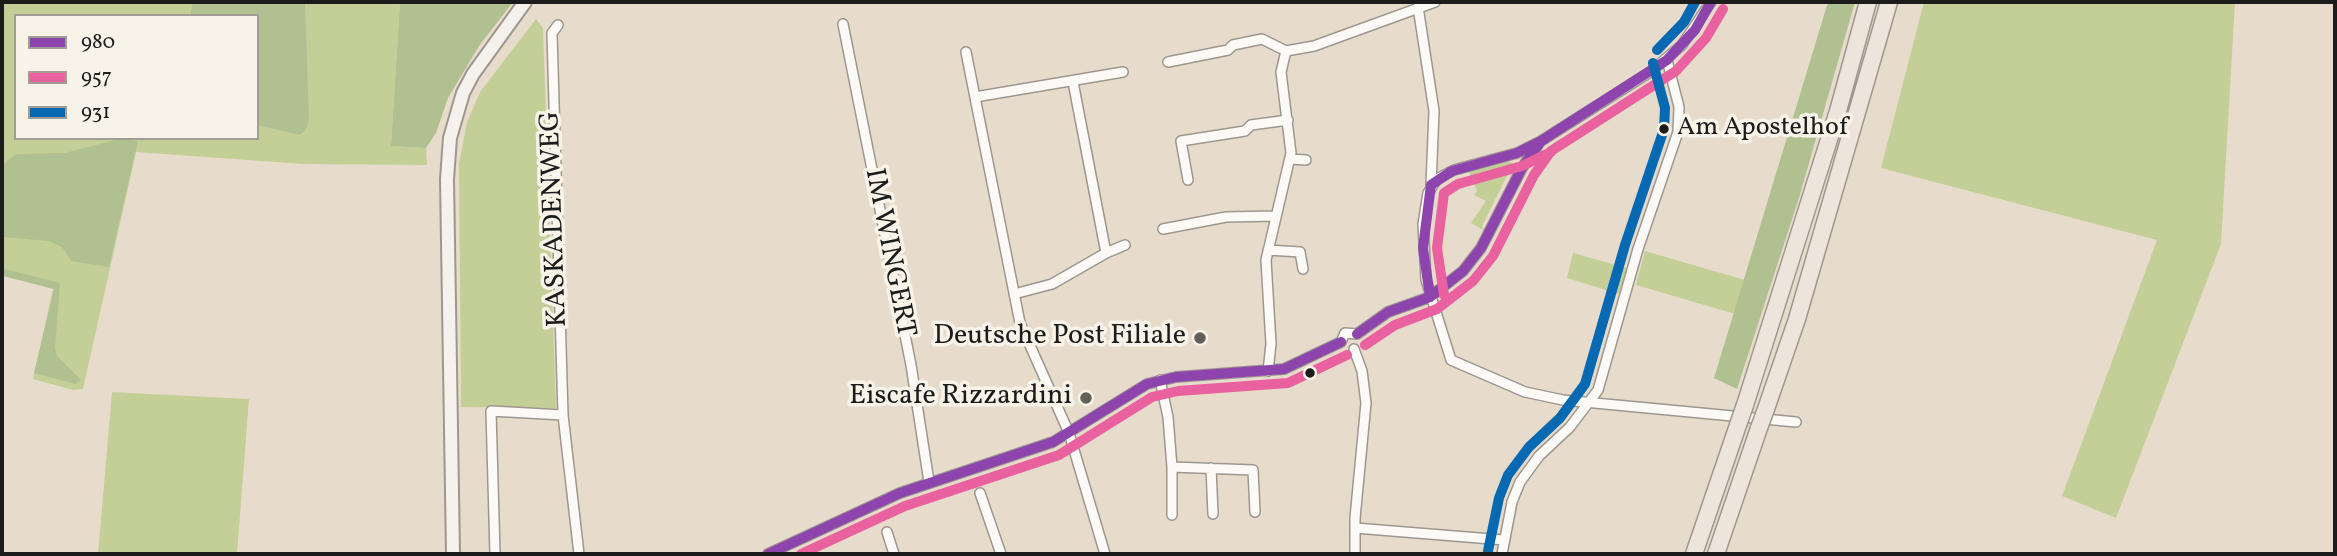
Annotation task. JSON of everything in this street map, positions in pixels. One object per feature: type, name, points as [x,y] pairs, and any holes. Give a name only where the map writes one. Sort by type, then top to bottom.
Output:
[{"type":"highway","points":[[1694,554],[1745,404],[1838,110],[1867,2]]},
{"type":"highway","points":[[1716,554],[1797,319],[1889,2]]},
{"type":"street","points":[[453,554],[447,179],[450,138],[473,74],[526,2]]},
{"type":"street","points":[[1168,62],[1228,50],[1233,45],[1262,39],[1286,51],[1314,46],[1435,2]]},
{"type":"street","points":[[1431,185],[1452,171],[1508,155],[1541,141],[1667,60],[1695,30],[1711,2]]},
{"type":"street","points":[[1418,7],[1434,111],[1431,185],[1423,247],[1430,297],[1448,355],[1456,364],[1544,398],[1796,422]]},
{"type":"street","name":"IM WINGERT","points":[[843,24],[911,365],[929,482]]},
{"type":"street","name":"KASKADENWEG","points":[[558,25],[552,33],[563,415],[579,554]]},
{"type":"street","points":[[1269,371],[1271,344],[1266,270],[1268,250],[1290,159],[1281,72],[1286,51]]},
{"type":"street","points":[[966,52],[1022,330],[1069,433],[1105,554]]},
{"type":"street","points":[[1502,554],[1520,482],[1539,456],[1570,428],[1598,390],[1638,249],[1678,132],[1679,107],[1667,60]]},
{"type":"street","points":[[975,97],[1124,72]]},
{"type":"street","points":[[1073,82],[1106,253]]},
{"type":"street","points":[[1188,180],[1181,141],[1245,131],[1251,125],[1288,120]]},
{"type":"street","points":[[768,554],[929,482],[1024,453],[1069,433],[1128,394],[1160,380],[1284,369],[1341,342],[1345,333],[1357,334],[1381,316],[1430,297],[1454,280],[1473,261],[1522,168],[1541,141]]},
{"type":"street","points":[[1508,155],[1519,159],[1522,168]]},
{"type":"street","points":[[1290,159],[1307,160]]},
{"type":"street","points":[[1163,229],[1226,217],[1276,216]]},
{"type":"street","points":[[1014,294],[1052,284],[1125,245]]},
{"type":"street","points":[[1268,250],[1300,252],[1303,269]]},
{"type":"street","points":[[1354,349],[1359,342],[1357,334]]},
{"type":"street","points":[[1341,342],[1344,347],[1354,349]]},
{"type":"street","points":[[1354,349],[1362,371],[1366,403],[1355,554]]},
{"type":"street","points":[[1160,380],[1168,416],[1172,515]]},
{"type":"street","points":[[495,554],[492,411],[563,415]]},
{"type":"street","points":[[1172,467],[1253,470],[1255,512]]},
{"type":"street","points":[[1211,468],[1213,514]]},
{"type":"street","points":[[980,493],[1001,554]]},
{"type":"street","points":[[1355,528],[1504,540]]},
{"type":"street","points":[[887,532],[894,554]]},
{"type":"green space","points":[[2,2],[400,2],[391,146],[426,148],[427,165],[303,164],[136,152],[83,389],[73,390],[33,379],[53,289],[4,276],[2,282]]},
{"type":"green space","points":[[193,2],[305,2],[309,121],[305,131],[299,135],[259,125],[259,14],[190,14]]},
{"type":"green space","points":[[400,2],[513,2],[479,46],[448,98],[436,133],[426,148],[391,146]]},
{"type":"green space","points":[[1828,2],[1855,2],[1799,198],[1737,389],[1714,378]]},
{"type":"green space","points":[[1924,2],[2235,2],[2221,244],[2116,518],[2062,496],[2157,240],[1881,168]]},
{"type":"green space","points":[[536,19],[543,28],[556,408],[461,407],[459,164],[467,122],[480,92]]},
{"type":"green space","points":[[115,140],[138,141],[109,267],[71,261],[62,247],[49,241],[2,237],[2,166],[17,154],[65,153]]},
{"type":"green space","points":[[1504,160],[1513,163],[1513,176],[1509,172],[1482,226],[1485,231],[1471,223],[1486,201],[1474,195],[1477,191],[1468,170]]},
{"type":"green space","points":[[1645,251],[1745,280],[1735,314],[1636,285]]},
{"type":"green space","points":[[1573,253],[1627,268],[1619,294],[1567,278]]},
{"type":"green space","points":[[5,269],[60,283],[55,348],[57,356],[81,380],[75,384],[34,373],[54,289],[3,276]]},
{"type":"green space","points":[[112,392],[249,399],[237,554],[98,554]]},
{"type":"transit line","name":"931","points":[[1657,50],[1684,22],[1695,2]]},
{"type":"transit line","name":"980","points":[[1357,334],[1388,312],[1430,297],[1463,271],[1481,248],[1522,168],[1541,141],[1667,60],[1695,30],[1711,2]]},
{"type":"transit line","name":"957","points":[[1365,345],[1395,325],[1437,309],[1473,281],[1493,256],[1534,175],[1551,151],[1676,71],[1706,38],[1723,9]]},
{"type":"transit line","name":"931","points":[[1488,551],[1499,498],[1508,475],[1529,447],[1560,418],[1585,384],[1625,245],[1664,129],[1665,108],[1653,63]]},
{"type":"transit line","name":"980","points":[[1430,297],[1423,248],[1431,185],[1452,171],[1517,153],[1545,139]]},
{"type":"transit line","name":"957","points":[[1444,295],[1437,248],[1444,193],[1458,184],[1522,166],[1551,152]]},
{"type":"transit line","name":"980","points":[[768,554],[900,493],[1053,442],[1147,384],[1176,377],[1284,369],[1341,342]]},
{"type":"transit line","name":"957","points":[[801,554],[905,506],[1059,455],[1152,397],[1178,391],[1288,383],[1347,355]]},
{"type":"place","name":"Am Apostelhof","points":[[1664,129]]},
{"type":"place","name":"Deutsche Post Filiale","points":[[1200,338]]},
{"type":"place","name":"Eiscafe Rizzardini","points":[[1086,398]]}]
